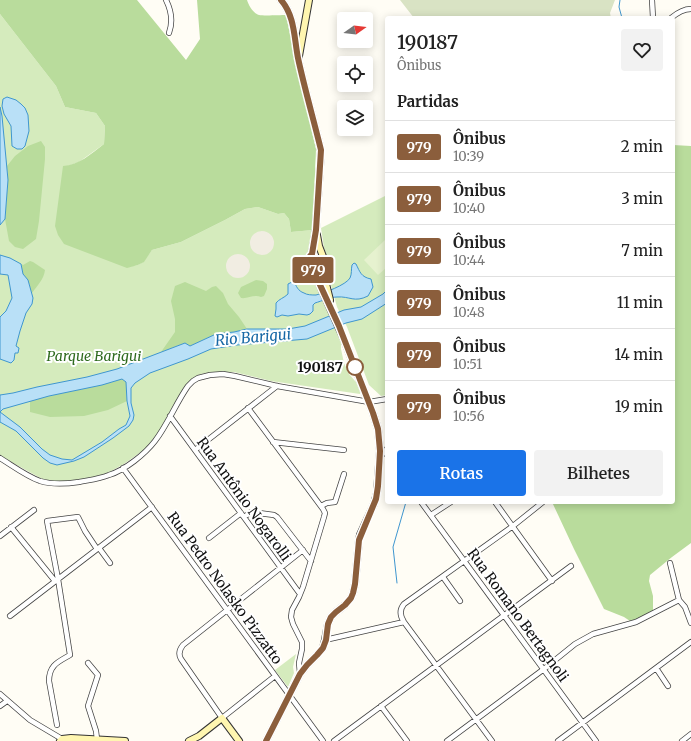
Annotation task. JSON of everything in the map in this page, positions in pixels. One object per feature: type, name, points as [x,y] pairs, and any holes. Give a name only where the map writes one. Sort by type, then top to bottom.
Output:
[{"type":"main road","points":[[266,741],[300,674],[323,648],[331,617],[351,598],[355,584],[359,540],[377,493],[380,460],[377,425],[369,402],[324,288],[309,261],[312,254],[316,230],[321,150],[298,59],[291,17],[288,9],[281,0]]},
{"type":"main road","points":[[298,59],[309,0]]},
{"type":"main road","points":[[316,230],[318,243],[324,259],[324,288]]},
{"type":"main road","points":[[312,254],[317,252],[322,254]]},
{"type":"main road","points":[[311,265],[317,268],[323,265]]},
{"type":"main road","points":[[189,741],[199,736],[222,718],[239,741]]},
{"type":"main road","points":[[61,740],[125,741]]},
{"type":"street","points":[[166,0],[171,16],[171,28],[169,34]]},
{"type":"street","points":[[652,0],[653,16]]},
{"type":"street","points":[[674,16],[683,10],[691,9]]},
{"type":"street","points":[[0,458],[33,478],[45,483],[66,484],[97,479],[114,474],[148,449],[159,435],[188,386],[193,381],[204,376],[216,374],[230,374],[277,386],[369,402],[385,399]]},
{"type":"street","points":[[195,450],[277,386]]},
{"type":"street","points":[[248,408],[325,513],[300,594],[292,610],[291,620],[302,642],[299,663],[300,674]]},
{"type":"street","name":"Rua Antônio Nogarolli","points":[[170,416],[300,594]]},
{"type":"street","points":[[273,442],[344,450]]},
{"type":"street","points":[[380,446],[385,452]]},
{"type":"street","name":"Rua Pedro Nolasko Pizzatto","points":[[123,468],[323,741]]},
{"type":"street","points":[[321,506],[327,503],[335,502],[344,474]]},
{"type":"street","name":"Rua Romano Bertagnoli","points":[[423,504],[596,741]]},
{"type":"street","points":[[431,515],[448,504]]},
{"type":"street","points":[[496,504],[552,581]]},
{"type":"street","points":[[491,740],[404,622],[400,611],[404,604],[443,577],[540,504]]},
{"type":"street","points":[[10,616],[152,507]]},
{"type":"street","points":[[0,536],[34,510]]},
{"type":"street","points":[[209,538],[242,515],[251,512],[275,516],[311,561]]},
{"type":"street","points":[[57,725],[49,681],[50,673],[54,665],[70,655],[47,521],[78,517],[89,537],[110,563]]},
{"type":"street","points":[[11,527],[56,580]]},
{"type":"street","points":[[275,676],[222,718],[179,654],[183,645],[303,550]]},
{"type":"street","points":[[670,563],[679,600],[685,607],[691,623]]},
{"type":"street","points":[[334,741],[571,566]]},
{"type":"street","points":[[443,577],[460,601]]},
{"type":"street","points":[[447,741],[544,669],[575,644],[587,637],[636,622],[679,600]]},
{"type":"street","points":[[326,640],[404,622]]},
{"type":"street","points":[[558,741],[691,642]]},
{"type":"street","points":[[88,663],[98,675],[88,706],[96,731],[93,740]]},
{"type":"street","points":[[656,668],[668,686]]},
{"type":"street","points":[[0,694],[30,720],[61,740]]},
{"type":"street","points":[[0,706],[7,700]]},
{"type":"street","points":[[382,706],[407,741]]},
{"type":"street","points":[[682,741],[691,734]]},
{"type":"green space","points":[[0,0],[137,0],[186,60],[200,39],[197,0],[247,0],[255,13],[259,15],[286,15],[316,149],[313,230],[291,232],[289,219],[284,213],[278,214],[258,207],[245,209],[181,242],[152,250],[144,262],[127,268],[64,244],[58,235],[55,226],[63,166],[80,161],[104,144],[105,126],[96,113],[65,107],[56,86],[0,14]]},
{"type":"green space","points":[[400,0],[615,0],[610,13],[611,16],[412,16]]},
{"type":"green space","name":"Parque Barigui","points":[[0,14],[56,86],[65,107],[96,113],[105,126],[104,144],[79,162],[68,166],[106,259],[127,267],[138,265],[143,262],[152,250],[181,242],[245,209],[258,207],[278,214],[284,213],[289,219],[291,232],[313,230],[312,241],[305,260],[341,336],[341,349],[344,363],[349,374],[355,381],[361,384],[360,394],[271,381],[234,372],[214,372],[201,374],[192,379],[184,388],[159,433],[145,449],[124,464],[104,475],[74,481],[46,481],[0,455]]},
{"type":"green space","points":[[41,141],[45,147],[45,159],[36,239],[23,249],[15,247],[9,241],[5,219],[8,180],[7,166],[15,156],[28,146]]},
{"type":"green space","points":[[675,145],[691,146],[691,543],[650,575],[649,581],[653,596],[653,611],[639,619],[630,621],[604,609],[553,504],[675,504]]},
{"type":"green space","points":[[385,196],[385,395],[381,396],[369,385],[347,327],[337,307],[327,271],[329,262],[324,248],[321,228]]},
{"type":"green space","points":[[385,240],[385,269],[378,275],[364,260]]},
{"type":"green space","points":[[30,261],[45,270],[42,279],[32,293],[28,280],[23,274],[21,264],[23,265]]},
{"type":"green space","points":[[256,280],[263,281],[267,284],[267,289],[264,296],[241,298],[238,293],[241,287]]},
{"type":"green space","points":[[185,282],[206,291],[216,286],[223,293],[228,304],[247,329],[216,334],[190,346],[185,343],[161,352],[175,332],[175,319],[171,301],[175,286]]},
{"type":"green space","points":[[122,379],[126,382],[127,401],[108,410],[84,416],[50,417],[30,412],[30,401]]},
{"type":"green space","points":[[296,654],[293,667],[294,673],[288,687],[275,670]]},
{"type":"shaded area","points":[[262,231],[271,234],[274,243],[271,252],[262,255],[253,252],[250,243],[253,234]]},
{"type":"shaded area","points":[[238,254],[243,255],[249,261],[249,271],[243,277],[238,278],[233,277],[227,271],[226,266],[227,261],[233,255]]},
{"type":"water","points":[[7,97],[16,100],[21,104],[25,108],[28,115],[29,131],[25,146],[22,149],[17,149],[12,146],[11,126],[4,114],[2,106],[3,99]]},
{"type":"water","points":[[0,107],[8,180],[5,219],[0,225]]},
{"type":"water","points":[[0,255],[21,264],[23,274],[28,280],[33,298],[32,304],[26,313],[20,331],[16,346],[19,348],[18,353],[15,353],[14,360],[11,363],[0,359],[0,317],[6,311],[12,298],[8,275],[0,274]]},
{"type":"water","points":[[354,263],[363,275],[371,279],[373,287],[368,296],[359,299],[341,297],[332,298],[315,303],[313,305],[313,311],[307,315],[299,314],[275,316],[276,303],[288,294],[288,284],[294,281],[302,292],[310,295],[320,294],[348,281],[351,276],[352,265]]},
{"type":"water","name":"Rio Barigui","points":[[385,292],[385,304],[362,319],[346,323],[307,339],[237,345],[211,349],[150,373],[135,383],[131,388],[131,403],[134,415],[129,426],[84,457],[74,461],[57,465],[50,463],[16,431],[0,422],[0,412],[0,395],[87,377],[117,369],[185,343],[190,346],[216,334],[247,329],[288,329],[305,326],[344,310],[361,307]],"holes":[[[122,379],[126,382],[127,401],[130,416],[126,425],[102,442],[72,460],[62,459],[50,455],[20,427],[0,412],[3,409],[49,396],[102,385]]]},
{"type":"waterway","points":[[620,0],[619,7],[621,16]]},
{"type":"waterway","points":[[397,583],[393,547],[405,504]]},
{"type":"bus line","name":"979","points":[[266,741],[300,674],[323,648],[326,640],[329,620],[351,598],[355,584],[357,552],[360,535],[376,499],[380,460],[380,437],[373,413],[339,326],[309,261],[312,254],[316,230],[321,150],[298,59],[291,17],[288,9],[281,0]]},
{"type":"place","name":"190187","points":[[355,367]]}]
